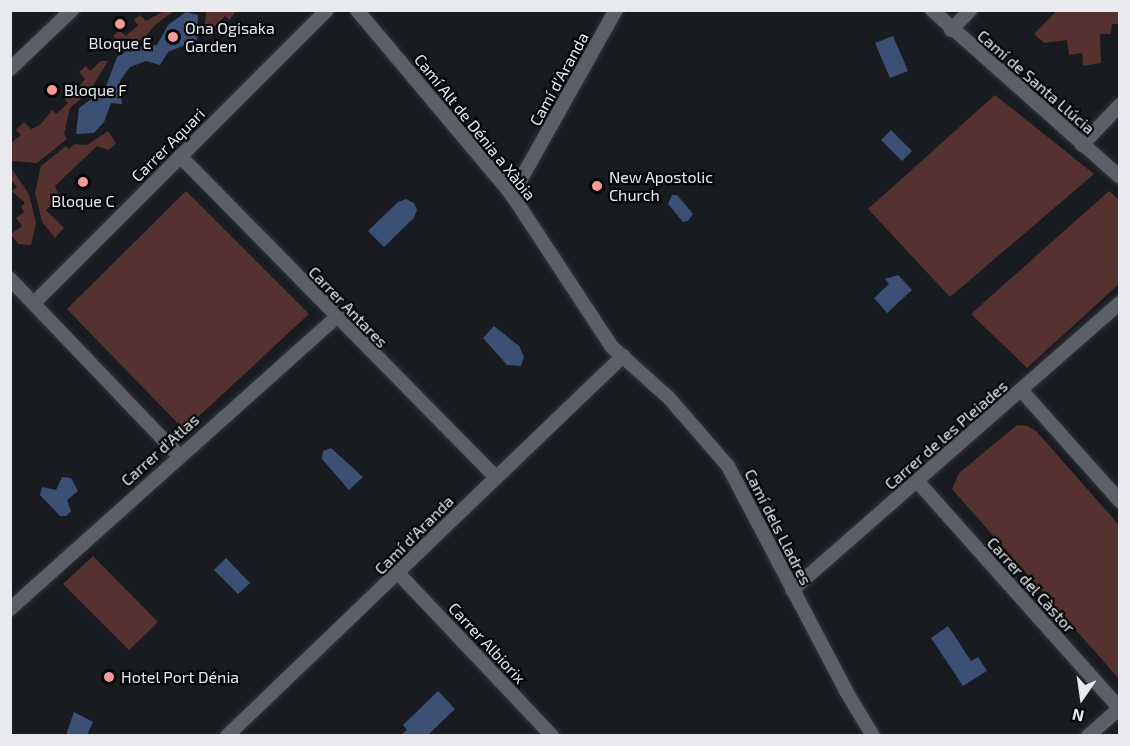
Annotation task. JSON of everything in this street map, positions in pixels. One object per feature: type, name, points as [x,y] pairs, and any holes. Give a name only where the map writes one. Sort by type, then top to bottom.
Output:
[{"type":"street","points":[[10,69],[72,10]]},
{"type":"street","name":"Carrer Aquari","points":[[34,303],[327,10]]},
{"type":"street","name":"Camí Alt de Dénia a Xàbia","points":[[357,10],[512,195],[610,346],[623,356]]},
{"type":"street","name":"Camí d'Aranda","points":[[512,195],[616,10]]},
{"type":"street","name":"Camí de Santa Llúcia","points":[[932,10],[951,30],[1119,177]]},
{"type":"street","points":[[951,30],[970,10]]},
{"type":"street","points":[[1082,145],[1119,105]]},
{"type":"street","name":"Carrer Antares","points":[[180,156],[334,318],[495,477]]},
{"type":"street","points":[[10,279],[178,455]]},
{"type":"street","name":"Carrer de les Pleiades","points":[[792,590],[918,482],[1119,303]]},
{"type":"street","name":"Carrer d'Atlas","points":[[10,609],[178,455],[334,318]]},
{"type":"street","name":"Camí d'Aranda","points":[[227,735],[399,574],[495,477],[623,356]]},
{"type":"street","name":"Camí dels Lladres","points":[[623,356],[669,398],[728,466],[792,590],[873,735]]},
{"type":"street","points":[[1021,390],[1119,501]]},
{"type":"street","name":"Carrer del Càstor","points":[[918,482],[1119,709]]},
{"type":"street","name":"Carrer Albiorix","points":[[399,574],[552,735]]},
{"type":"street","points":[[1088,735],[1119,709]]},
{"type":"shaded area","points":[[206,10],[236,11],[229,20],[225,16],[212,29],[216,33],[211,38],[204,33]]},
{"type":"shaded area","points":[[1057,10],[1119,11],[1119,24],[1112,24],[1111,34],[1100,34],[1101,63],[1083,66],[1082,53],[1069,55],[1067,40],[1044,43],[1034,34]]},
{"type":"shaded area","points":[[164,11],[174,11],[156,24],[144,39],[123,45],[113,36],[119,30],[126,36],[138,25],[134,20],[140,15],[146,21]]},
{"type":"shaded area","points":[[101,61],[108,61],[89,92],[70,108],[64,134],[67,139],[37,163],[11,161],[11,143],[21,135],[16,130],[24,122],[31,129],[40,125],[52,110],[56,114],[68,103],[64,98],[73,94],[85,79],[79,72],[86,66],[90,71]]},
{"type":"shaded area","points":[[995,95],[1094,174],[950,297],[868,209]]},
{"type":"shaded area","points":[[108,131],[116,143],[109,150],[97,146],[55,186],[60,199],[46,210],[64,228],[55,238],[42,222],[35,193],[41,166],[66,146],[69,149],[74,144],[87,145]]},
{"type":"shaded area","points":[[11,168],[29,194],[36,223],[31,245],[18,244],[11,234],[22,226],[16,218],[24,212],[21,207],[25,203],[12,191],[17,187],[11,180]]},
{"type":"shaded area","points":[[186,191],[309,314],[184,430],[67,309]]},
{"type":"shaded area","points":[[1109,191],[1119,200],[1119,284],[1027,368],[971,314]]},
{"type":"shaded area","points":[[1017,425],[1028,426],[1037,432],[1119,525],[1119,679],[952,489],[959,473]]},
{"type":"shaded area","points":[[93,556],[158,622],[129,650],[63,584]]},
{"type":"water","points":[[186,12],[198,15],[197,40],[168,52],[160,65],[146,61],[130,67],[120,81],[122,104],[111,103],[104,122],[94,133],[76,134],[79,108],[105,89],[117,57],[133,47],[157,45],[168,25]]},
{"type":"water","points":[[893,36],[908,71],[890,78],[875,43]]},
{"type":"water","points":[[891,130],[912,151],[902,161],[881,140]]},
{"type":"water","points":[[672,195],[677,195],[693,214],[688,221],[683,222],[668,204]]},
{"type":"water","points":[[406,199],[414,203],[417,210],[414,218],[384,247],[368,231],[398,202]]},
{"type":"water","points":[[898,275],[912,290],[887,313],[874,298],[889,284],[885,279]]},
{"type":"water","points":[[494,326],[519,346],[524,357],[521,366],[507,365],[483,338]]},
{"type":"water","points":[[331,448],[363,477],[349,490],[322,459],[323,451]]},
{"type":"water","points":[[62,477],[71,478],[78,491],[67,500],[71,511],[66,516],[60,516],[40,495],[42,487],[56,490]]},
{"type":"water","points":[[226,558],[250,583],[238,594],[214,570]]},
{"type":"water","points":[[948,626],[971,661],[978,657],[987,671],[963,686],[931,638]]},
{"type":"water","points":[[438,691],[455,709],[428,735],[401,735],[407,730],[403,725]]},
{"type":"water","points":[[74,712],[93,722],[87,735],[66,735]]},
{"type":"place","name":"Bloque E","points":[[120,24]]},
{"type":"place","name":"Ona Ogisaka Garden","points":[[173,37]]},
{"type":"place","name":"Bloque F","points":[[52,90]]},
{"type":"place","name":"Bloque C","points":[[83,182]]},
{"type":"place","name":"New Apostolic Church","points":[[597,186]]},
{"type":"place","name":"Hotel Port Dénia","points":[[109,677]]}]
